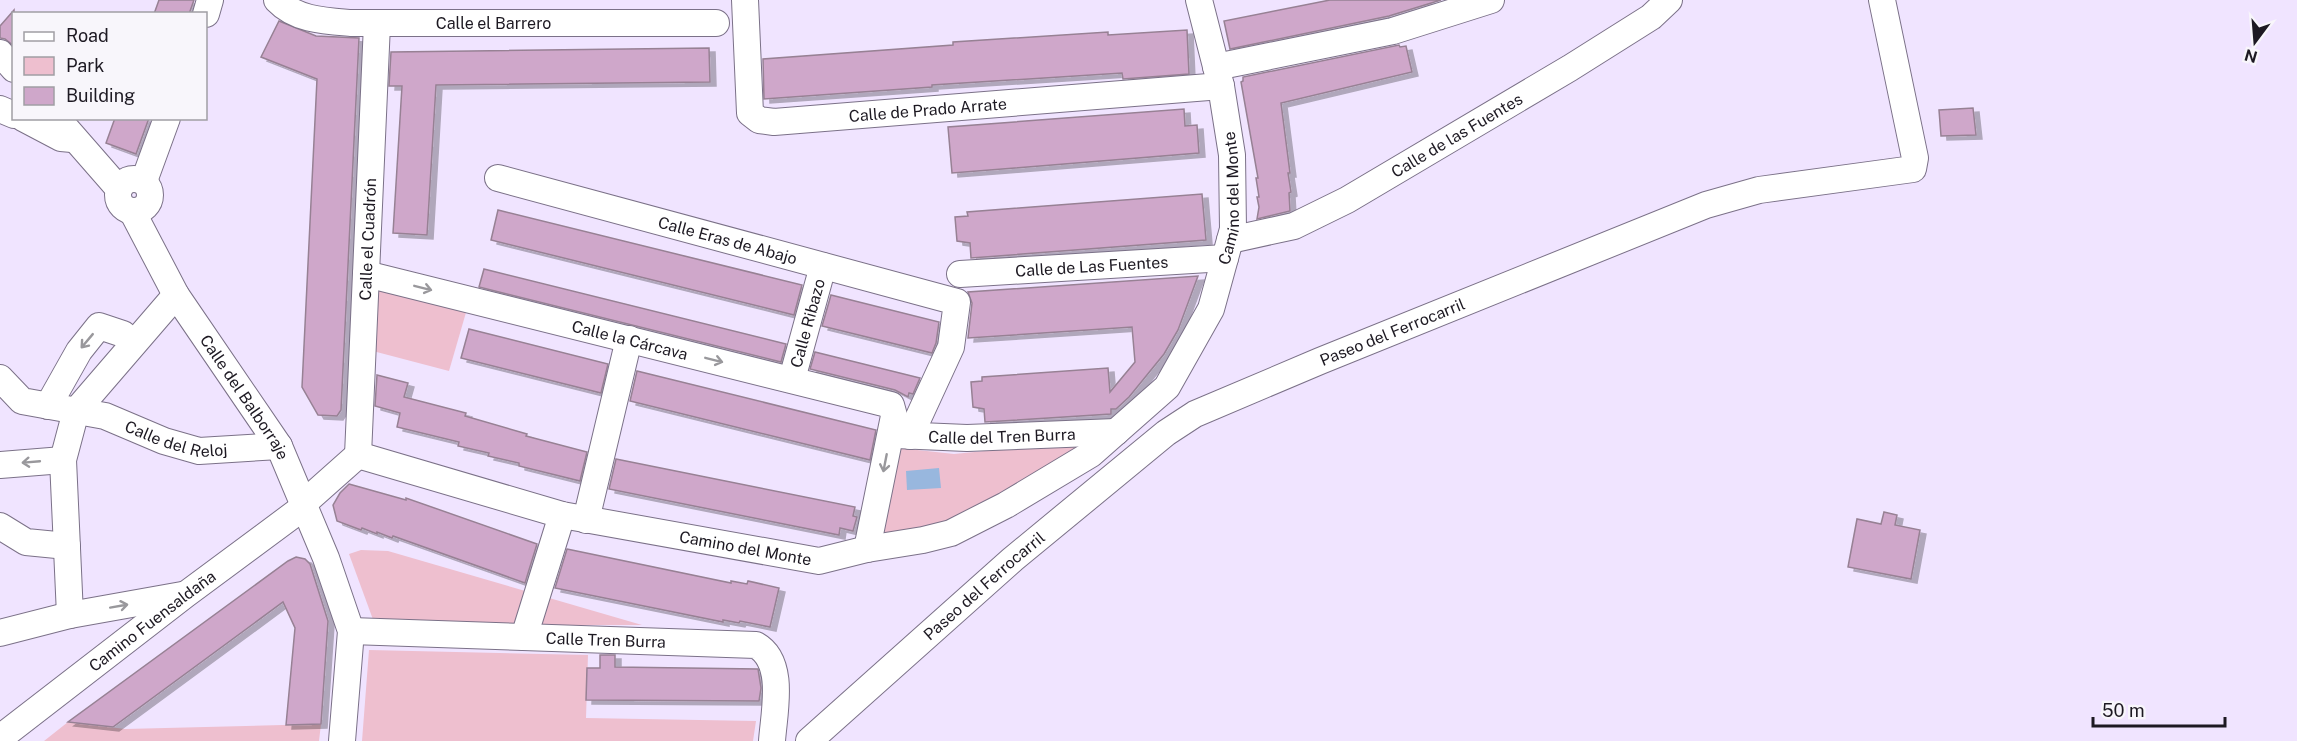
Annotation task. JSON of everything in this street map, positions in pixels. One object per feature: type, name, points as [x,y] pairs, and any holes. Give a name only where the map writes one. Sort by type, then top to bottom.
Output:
[{"type":"street","name":"Calle el Barrero","points":[[277,0],[285,9],[316,21],[376,24],[716,23]]},
{"type":"street","name":"Calle de Prado Arrate","points":[[745,0],[750,112],[759,120],[774,122],[821,119],[1219,76],[1393,31],[1491,0]]},
{"type":"street","name":"Camino del Monte","points":[[358,455],[574,517],[819,561],[951,533],[1006,505],[1091,454],[1167,387],[1211,309],[1233,229],[1232,154],[1219,76],[1199,0]]},
{"type":"street","name":"Calle de las Fuentes","points":[[1228,249],[1294,226],[1347,200],[1570,68],[1651,17],[1669,0]]},
{"type":"street","name":"Paseo del Ferrocarril","points":[[809,741],[1013,559],[1166,433],[1195,414],[1706,205],[1759,190],[1912,169],[1915,158],[1882,0]]},
{"type":"street","name":"Calle el Cuadrón","points":[[358,455],[376,24]]},
{"type":"street","points":[[0,53],[12,67]]},
{"type":"street","points":[[27,120],[61,138],[74,139]]},
{"type":"street","points":[[59,120],[119,189],[129,179],[141,198]]},
{"type":"street","points":[[141,198],[166,120]]},
{"type":"street","name":"Calle Eras de Abajo","points":[[498,178],[957,302],[951,347],[900,436]]},
{"type":"street","name":"Calle del Balborraje","points":[[141,198],[176,295],[279,446],[304,504],[351,631]]},
{"type":"street","name":"Calle de Las Fuentes","points":[[960,274],[1228,249]]},
{"type":"street","name":"Calle Ribazo","points":[[792,379],[823,266]]},
{"type":"street","name":"Calle la Cárcava","points":[[366,274],[891,405],[900,436]]},
{"type":"street","points":[[70,615],[63,459],[76,411],[176,295]]},
{"type":"street","points":[[48,405],[79,351],[99,326],[123,334],[134,344]]},
{"type":"street","points":[[524,637],[574,517],[629,339]]},
{"type":"street","points":[[1167,387],[1195,414]]},
{"type":"street","name":"Calle del Reloj","points":[[5,392],[22,401],[105,416],[164,441],[199,451],[279,446]]},
{"type":"street","name":"Calle del Tren Burra","points":[[900,436],[967,438],[1116,432]]},
{"type":"street","points":[[867,549],[900,436]]},
{"type":"street","points":[[304,504],[358,455]]},
{"type":"street","points":[[0,465],[63,459]]},
{"type":"street","name":"Camino Fuensaldaña","points":[[0,738],[304,504]]},
{"type":"street","points":[[0,525],[27,542],[67,546]]},
{"type":"street","points":[[0,633],[70,615],[185,595]]},
{"type":"street","points":[[342,741],[351,631]]},
{"type":"street","name":"Calle Tren Burra","points":[[351,631],[756,645],[766,650],[772,662],[775,696],[772,741]]},
{"type":"green space","points":[[374,284],[467,309],[449,371],[369,350]]},
{"type":"green space","points":[[1076,442],[1078,449],[935,532],[881,539],[899,448],[954,454]]},
{"type":"green space","points":[[361,550],[388,551],[642,625],[375,625],[349,554]]},
{"type":"green space","points":[[369,650],[588,655],[586,718],[756,721],[753,741],[362,741]]},
{"type":"green space","points":[[68,722],[125,729],[321,724],[319,741],[44,741]]},
{"type":"water","points":[[939,468],[941,488],[907,490],[906,471]]},
{"type":"building","points":[[159,0],[194,0],[190,12],[155,12]]},
{"type":"building","points":[[1330,0],[1441,0],[1389,16],[1230,49],[1224,21]]},
{"type":"building","points":[[12,12],[12,44],[0,38],[0,26]]},
{"type":"building","points":[[279,21],[316,36],[359,38],[341,410],[337,416],[318,415],[302,387],[317,79],[261,57]]},
{"type":"building","points":[[1187,30],[1189,74],[1123,79],[1122,73],[764,99],[763,59],[953,45],[953,42],[1108,32],[1108,35]]},
{"type":"building","points":[[1399,45],[1400,47],[1406,46],[1412,72],[1281,103],[1290,173],[1288,173],[1291,192],[1289,193],[1290,211],[1257,219],[1259,207],[1257,197],[1259,197],[1256,178],[1258,178],[1241,82],[1243,77]]},
{"type":"building","points":[[709,48],[710,82],[436,85],[427,235],[393,233],[402,86],[389,86],[391,52]]},
{"type":"building","points":[[1973,108],[1976,135],[1941,136],[1939,110]]},
{"type":"building","points":[[1184,109],[1185,126],[1197,125],[1199,153],[952,173],[948,127]]},
{"type":"building","points":[[114,120],[148,120],[136,154],[106,143]]},
{"type":"building","points":[[1202,194],[1206,240],[971,258],[970,243],[957,241],[955,217],[968,216],[967,212]]},
{"type":"building","points":[[498,210],[802,285],[794,315],[491,240]]},
{"type":"building","points":[[484,269],[786,344],[781,362],[479,287]]},
{"type":"building","points":[[1198,276],[1178,330],[1164,354],[1129,397],[1116,409],[1111,409],[1111,414],[985,422],[984,409],[973,407],[971,382],[982,381],[982,377],[1108,368],[1110,392],[1135,362],[1132,327],[968,338],[972,303],[968,292]]},
{"type":"building","points":[[831,295],[939,322],[932,353],[822,326]]},
{"type":"building","points":[[469,329],[608,364],[601,393],[461,358]]},
{"type":"building","points":[[815,352],[920,378],[913,394],[909,393],[908,397],[895,390],[810,369]]},
{"type":"building","points":[[637,371],[876,430],[870,460],[630,401]]},
{"type":"building","points":[[377,375],[408,383],[404,397],[466,413],[465,416],[527,434],[526,436],[587,452],[580,481],[519,466],[519,463],[488,456],[489,453],[458,446],[459,442],[397,427],[400,413],[375,406]]},
{"type":"building","points":[[616,459],[855,507],[853,516],[857,517],[853,531],[840,528],[839,535],[609,489]]},
{"type":"building","points":[[349,484],[406,500],[406,498],[537,544],[525,583],[393,536],[392,538],[362,528],[361,530],[337,521],[333,505]]},
{"type":"building","points":[[1884,512],[1897,515],[1895,525],[1920,530],[1911,579],[1848,567],[1857,519],[1881,524]]},
{"type":"building","points":[[567,549],[731,583],[731,581],[747,584],[748,581],[779,588],[770,627],[740,621],[739,623],[723,620],[723,622],[555,588]]},
{"type":"building","points":[[296,557],[305,559],[310,564],[328,621],[321,724],[286,725],[295,628],[283,602],[113,727],[68,722],[288,561]]},
{"type":"building","points":[[600,655],[615,655],[615,667],[758,669],[761,688],[759,701],[586,700],[587,668],[600,668]]}]
